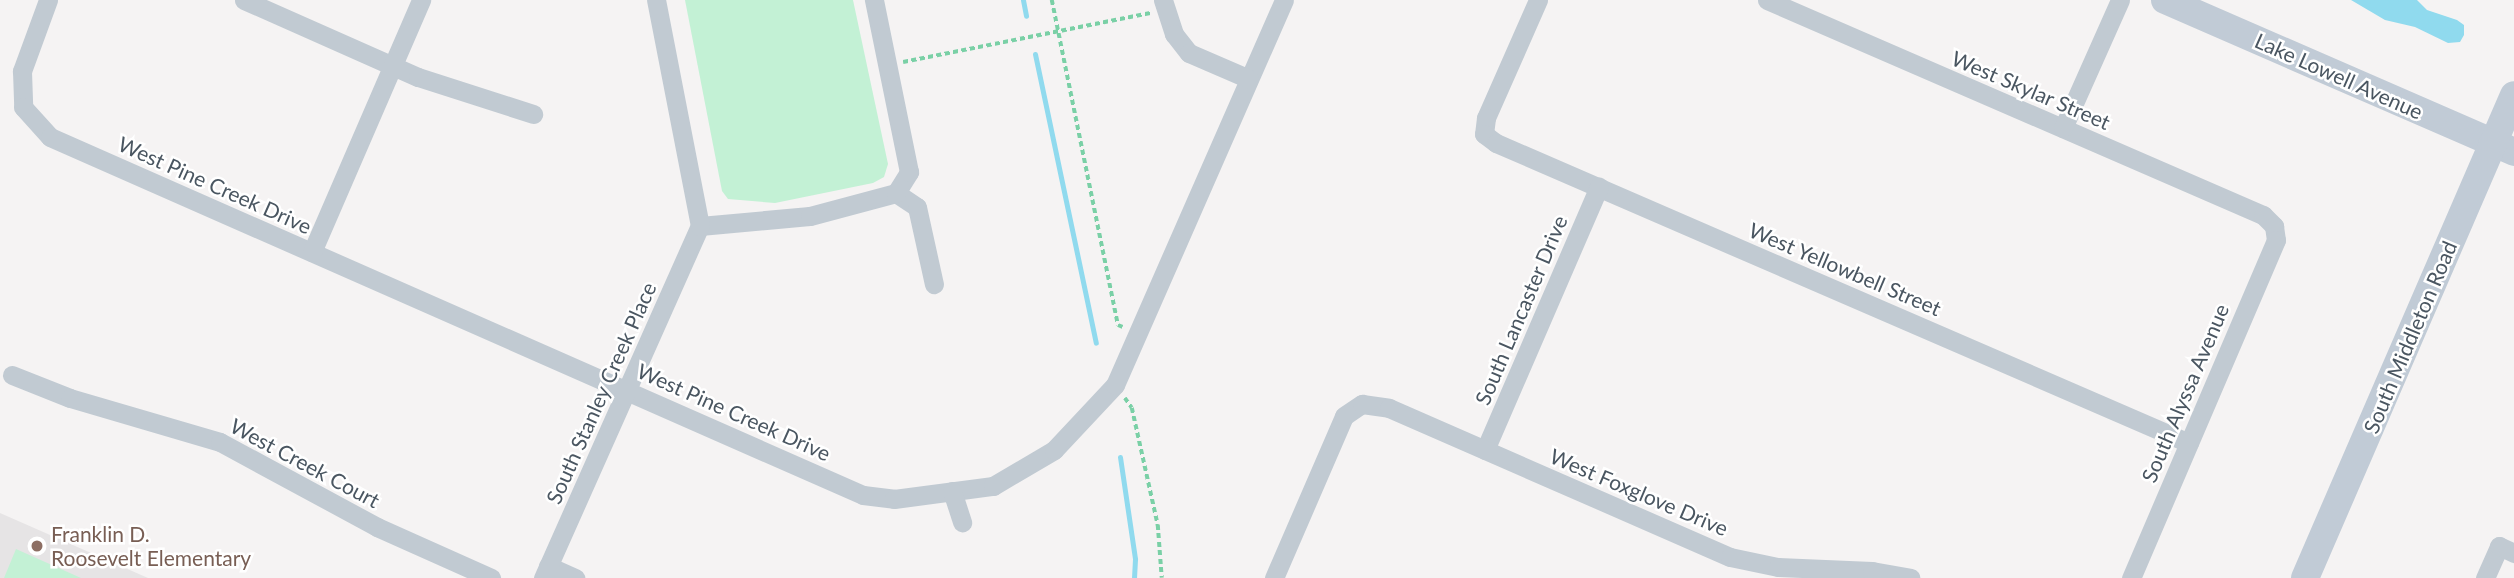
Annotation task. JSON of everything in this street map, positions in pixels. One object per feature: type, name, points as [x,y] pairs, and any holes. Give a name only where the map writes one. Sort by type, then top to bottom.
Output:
[{"type":"main road","name":"Lake Lowell Avenue","points":[[2165,0],[2504,147]]},
{"type":"main road","name":"South Middleton Road","points":[[2305,578],[2504,147],[2514,95]]},
{"type":"street","name":"West Pine Creek Drive","points":[[48,0],[22,71],[23,107],[50,137],[863,495],[894,499],[993,486],[1055,450],[1115,385],[1284,0]]},
{"type":"street","points":[[244,0],[392,66],[533,114]]},
{"type":"street","points":[[312,252],[421,0]]},
{"type":"street","points":[[656,0],[700,226],[810,216],[896,193],[909,172],[874,0]]},
{"type":"street","name":"West Yellowbell Street","points":[[1538,0],[1486,118],[1484,134],[1599,187],[2189,443]]},
{"type":"street","name":"West Skylar Street","points":[[1767,0],[2263,215],[2274,226]]},
{"type":"street","points":[[2063,128],[2120,0]]},
{"type":"street","points":[[1164,5],[1174,34],[1189,53],[1249,79]]},
{"type":"street","name":"South Lancaster Drive","points":[[1485,450],[1599,187]]},
{"type":"street","points":[[896,193],[917,207],[934,284]]},
{"type":"street","name":"South Stanley Creek Place","points":[[545,572],[700,226]]},
{"type":"street","name":"South Alyssa Avenue","points":[[2131,578],[2276,240],[2274,226]]},
{"type":"street","name":"West Creek Court","points":[[12,375],[70,398],[220,442],[377,527],[491,578]]},
{"type":"street","name":"West Foxglove Drive","points":[[1274,578],[1344,416],[1362,404],[1389,408],[1730,556],[1778,567],[1872,571],[1910,578]]},
{"type":"street","points":[[951,491],[962,522]]},
{"type":"street","points":[[2485,578],[2506,549]]},
{"type":"street","points":[[545,572],[575,578]]},
{"type":"path","points":[[1052,0],[1118,325],[1139,334]]},
{"type":"path","points":[[887,65],[1059,31],[1164,5]]},
{"type":"path","points":[[1115,385],[1132,408],[1158,525],[1162,578]]},
{"type":"shaded area","name":"Franklin D. Roosevelt Elementary","points":[[0,513],[148,578],[0,578]]},
{"type":"green space","points":[[685,0],[853,0],[888,164],[884,177],[873,183],[775,203],[728,199],[722,191]]},
{"type":"green space","points":[[16,549],[81,578],[4,578]]},
{"type":"water","points":[[2351,0],[2417,0],[2427,10],[2464,25],[2464,35],[2460,42],[2448,43],[2415,27],[2385,20]]},
{"type":"waterway","points":[[1023,0],[1026,16]]},
{"type":"waterway","points":[[1035,54],[1096,343]]},
{"type":"waterway","points":[[1120,457],[1135,559],[1134,578]]},
{"type":"place","name":"Franklin D. Roosevelt Elementary","points":[[37,546]]}]
